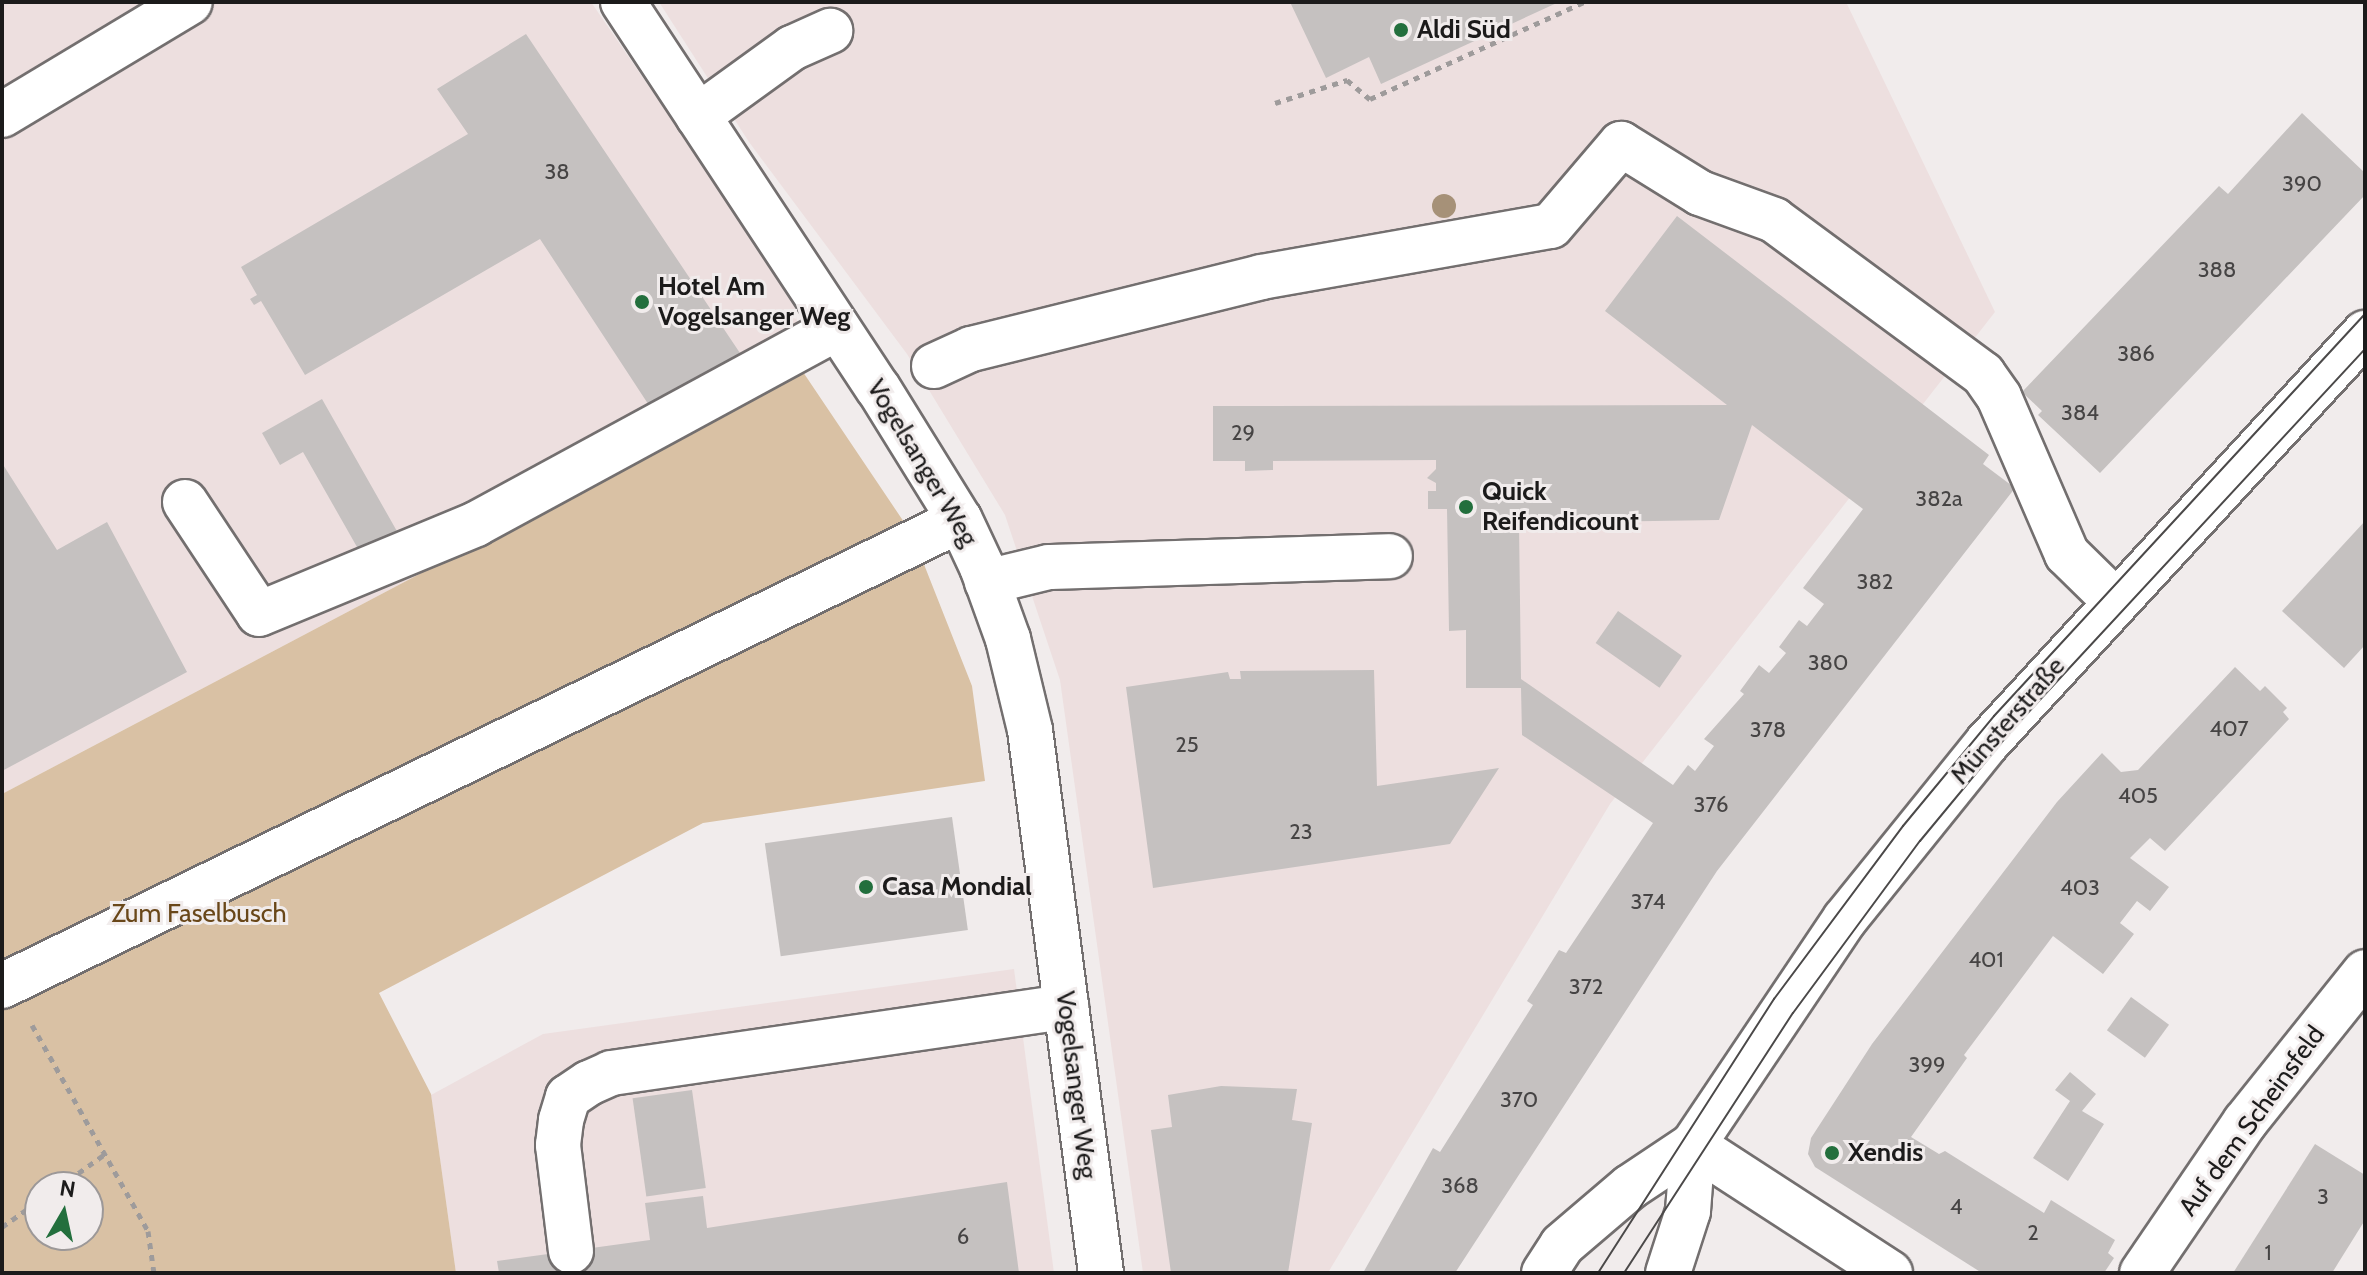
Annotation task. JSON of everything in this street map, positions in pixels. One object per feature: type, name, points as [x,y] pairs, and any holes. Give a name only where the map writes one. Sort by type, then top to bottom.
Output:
[{"type":"street","points":[[2,115],[190,2]]},
{"type":"street","name":"Vogelsanger Weg","points":[[623,2],[960,520],[987,582],[1008,639],[1030,730],[1101,1273]]},
{"type":"street","points":[[698,116],[792,48],[830,31]]},
{"type":"street","points":[[934,366],[971,349],[1261,277],[1551,226],[1621,144],[1700,193],[1774,220],[1983,374],[1999,397],[2067,554],[2114,600]]},
{"type":"street","points":[[185,502],[259,614],[476,524],[837,328]]},
{"type":"street","name":"Münsterstraße","points":[[1544,1273],[1562,1245],[1596,1216],[1693,1145],[1845,919],[1987,743],[2114,600],[2365,333]]},
{"type":"street","points":[[5,984],[960,520]]},
{"type":"street","points":[[987,582],[1049,567],[1390,556]]},
{"type":"street","name":"Auf dem Scheinsfeld","points":[[2142,1273],[2245,1122],[2365,972]]},
{"type":"street","points":[[571,1251],[558,1145],[568,1097],[589,1083],[611,1073],[1066,1007]]},
{"type":"street","points":[[1693,1145],[1876,1269]]},
{"type":"street","name":"Münsterstraße","points":[[1668,1273],[1688,1211],[1693,1145]]},
{"type":"path","points":[[1275,103],[1347,80],[1370,99],[1584,2]]},
{"type":"path","points":[[5,984],[148,1231],[154,1273]]},
{"type":"path","points":[[81,1171],[105,1154]]},
{"type":"path","points":[[2,1227],[24,1211]]},
{"type":"shaded area","points":[[2,2],[591,2],[794,297],[803,372],[2,794]]},
{"type":"shaded area","points":[[659,2],[1846,2],[1995,312],[1610,804],[1329,1271],[1143,1273],[1060,680],[1005,515],[907,354],[749,142]]},
{"type":"shaded area","points":[[1014,969],[1054,1273],[456,1273],[431,1095],[543,1034]]},
{"type":"green space","name":"Zum Faselbusch","points":[[803,372],[912,534],[972,686],[985,781],[703,823],[379,993],[431,1094],[456,1273],[2,1273],[2,794]]},
{"type":"building","name":"Aldi Süd","points":[[1290,2],[1559,2],[1381,84],[1369,57],[1326,78]]},
{"type":"building","points":[[526,34],[744,359],[656,416],[540,239],[305,375],[261,301],[254,305],[250,299],[257,295],[241,267],[468,134],[437,89]]},
{"type":"building","points":[[2302,113],[2365,173],[2365,195],[2100,473],[2038,415],[2042,411],[2022,392],[2219,186],[2228,194]]},
{"type":"building","points":[[1677,216],[1989,455],[1983,464],[2015,488],[1717,871],[1455,1273],[1363,1273],[1433,1148],[1440,1152],[1533,1005],[1527,1001],[1559,950],[1566,953],[1653,823],[1522,735],[1521,688],[1466,688],[1466,630],[1449,631],[1447,509],[1428,509],[1428,491],[1436,491],[1436,483],[1427,478],[1436,469],[1436,460],[1273,461],[1273,470],[1245,471],[1245,461],[1213,461],[1213,406],[1727,405],[1605,311]],"holes":[[[1752,425],[1863,509],[1803,588],[1824,604],[1807,626],[1799,620],[1779,647],[1786,653],[1769,673],[1759,665],[1740,691],[1744,694],[1704,739],[1714,746],[1695,771],[1688,765],[1673,785],[1521,679],[1519,523],[1719,520]]]},
{"type":"building","points":[[322,399],[398,533],[361,554],[303,452],[280,465],[262,433]]},
{"type":"building","points":[[2,463],[57,550],[107,522],[187,672],[2,771]]},
{"type":"building","points":[[2365,521],[2365,645],[2344,668],[2282,611]]},
{"type":"building","points":[[1618,611],[1682,656],[1660,688],[1596,643]]},
{"type":"building","points":[[2235,667],[2260,691],[2265,686],[2287,708],[2283,712],[2289,719],[2165,851],[2150,838],[2130,858],[2169,887],[2150,911],[2137,901],[2120,923],[2134,934],[2103,974],[2053,936],[1964,1055],[1967,1058],[1911,1137],[1939,1154],[1945,1151],[2044,1213],[2051,1200],[2115,1240],[2108,1253],[2114,1258],[2104,1273],[1982,1273],[1815,1167],[1808,1154],[1811,1138],[1872,1044],[2057,802],[2102,753],[2121,772],[2138,770]]},
{"type":"building","points":[[1374,670],[1377,786],[1499,768],[1450,844],[1153,888],[1126,687],[1228,672],[1230,679],[1241,679],[1240,671]]},
{"type":"building","name":"Casa Mondial","points":[[952,817],[968,930],[781,956],[765,843]]},
{"type":"building","points":[[2131,997],[2169,1025],[2145,1058],[2107,1030]]},
{"type":"building","points":[[2070,1072],[2096,1094],[2082,1111],[2104,1124],[2068,1181],[2033,1158],[2070,1101],[2055,1090]]},
{"type":"building","points":[[1221,1086],[1297,1089],[1292,1120],[1312,1123],[1288,1273],[1171,1273],[1151,1130],[1172,1127],[1168,1095]]},
{"type":"building","points":[[692,1090],[706,1188],[646,1196],[633,1098]]},
{"type":"building","points":[[2315,1144],[2365,1175],[2365,1220],[2332,1273],[2233,1273]]},
{"type":"building","points":[[1007,1182],[1019,1273],[499,1273],[497,1261],[650,1240],[645,1203],[703,1196],[707,1228]]},
{"type":"tram line","points":[[1598,1273],[1774,999],[1903,826],[1994,716],[2365,314]]},
{"type":"tram line","points":[[1624,1273],[1793,1013],[1920,841],[2011,731],[2365,349]]},
{"type":"place","name":"Aldi Süd","points":[[1401,30]]},
{"type":"place","name":"Hotel Am Vogelsanger Weg","points":[[642,302]]},
{"type":"place","name":"Quick Reifendicount","points":[[1466,507]]},
{"type":"place","name":"Casa Mondial","points":[[866,887]]},
{"type":"place","name":"Xendis","points":[[1832,1153]]}]
